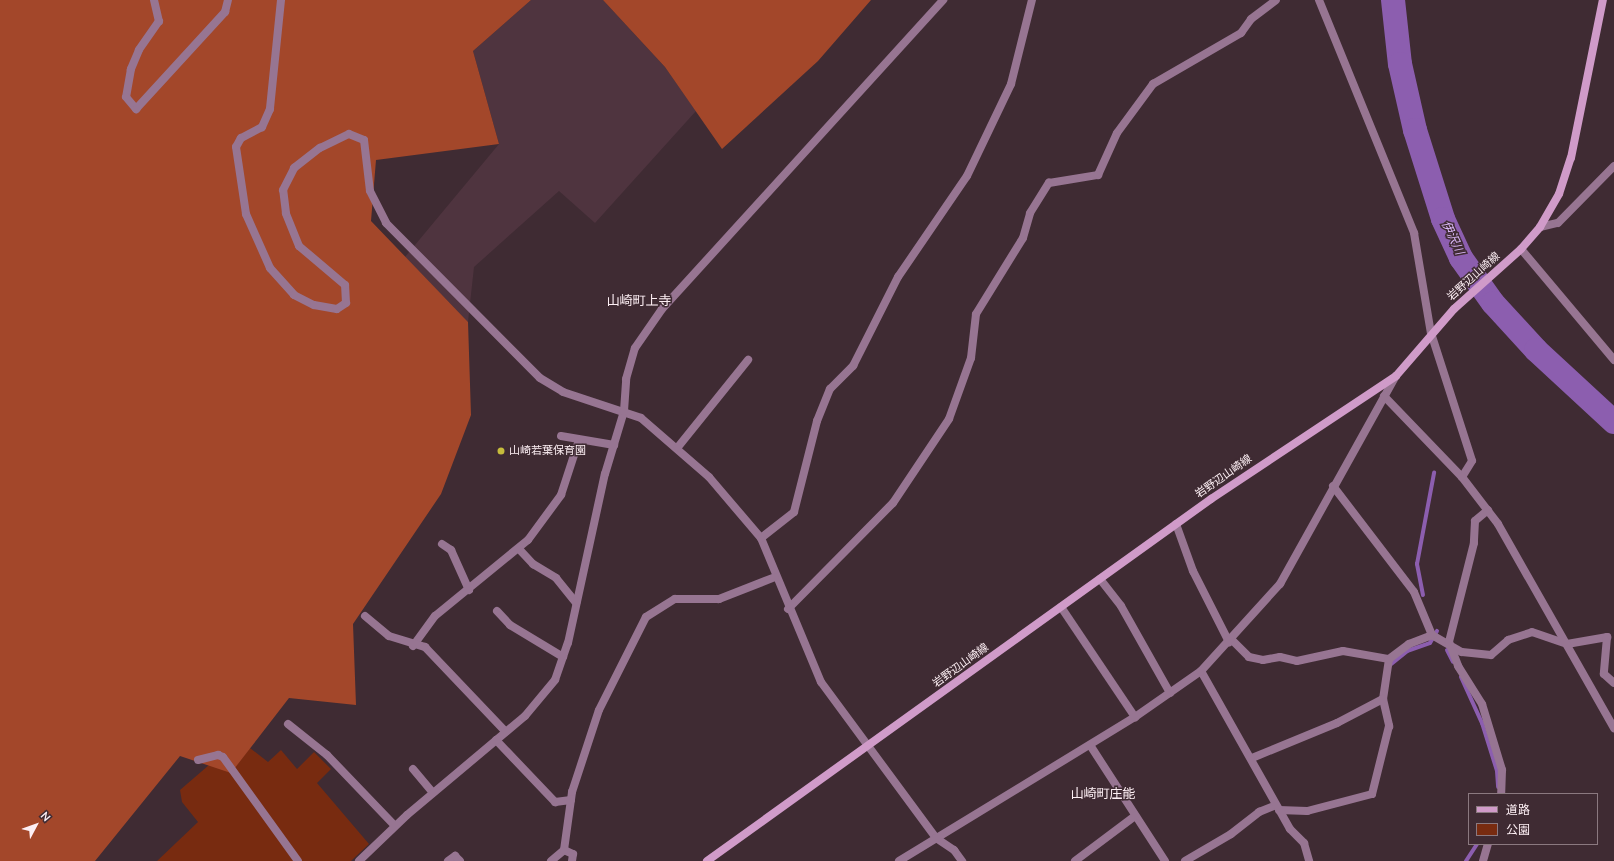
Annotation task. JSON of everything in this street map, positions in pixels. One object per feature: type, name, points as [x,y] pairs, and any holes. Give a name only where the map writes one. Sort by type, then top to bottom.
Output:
[{"type":"main road","name":"岩野辺山崎線","points":[[707,861],[868,747],[1176,524],[1396,376],[1431,333],[1454,309],[1518,251],[1540,227],[1559,194],[1571,158],[1603,0]]},
{"type":"street","points":[[154,0],[159,21],[139,50],[126,97],[136,109],[225,12],[228,0]]},
{"type":"street","points":[[281,0],[270,109],[262,127],[241,138],[236,147],[246,214],[270,268],[294,295],[314,305],[337,309],[346,303],[345,285],[299,246],[286,213],[283,190],[294,168],[320,148],[350,134],[364,140],[370,191],[386,223],[540,378],[563,392],[624,411],[641,418],[678,447],[761,538],[788,609],[821,682],[936,838],[954,850],[962,861]]},
{"type":"street","points":[[359,861],[395,826],[525,716],[555,680],[563,657],[614,445],[624,411],[626,379],[635,348],[662,308],[943,0]]},
{"type":"street","points":[[761,538],[794,512],[817,421],[830,389],[853,366],[898,277],[967,176],[1011,84],[1032,0]]},
{"type":"street","points":[[788,609],[893,503],[949,419],[972,358],[976,314],[1023,238],[1030,213],[1049,183],[1098,175],[1117,133],[1153,84],[1241,33],[1250,19],[1276,0]]},
{"type":"street","points":[[1319,0],[1414,233],[1431,333],[1472,461],[1462,477]]},
{"type":"street","points":[[1540,227],[1558,223],[1614,166]]},
{"type":"street","points":[[1518,251],[1614,360]]},
{"type":"street","points":[[678,447],[748,360]]},
{"type":"street","points":[[899,861],[1135,717],[1201,671],[1230,641],[1280,584],[1396,376]]},
{"type":"street","points":[[1384,396],[1462,477],[1488,510],[1520,559],[1614,728]]},
{"type":"street","points":[[561,436],[614,445]]},
{"type":"street","points":[[412,646],[435,616],[520,549],[561,495],[579,440]]},
{"type":"street","points":[[1334,486],[1414,592],[1432,635]]},
{"type":"street","points":[[1488,510],[1476,521],[1474,543],[1449,642],[1458,666],[1482,704],[1502,770],[1501,793]]},
{"type":"street","points":[[1176,524],[1193,571],[1230,641],[1249,657],[1263,660],[1280,657],[1297,661],[1344,651],[1389,659]]},
{"type":"street","points":[[442,544],[451,550],[469,590]]},
{"type":"street","points":[[520,549],[533,564],[556,578],[576,603]]},
{"type":"street","points":[[551,861],[564,850],[570,800],[599,710],[646,618],[675,599],[719,599],[775,577]]},
{"type":"street","points":[[1100,579],[1121,606],[1170,693]]},
{"type":"street","points":[[1061,607],[1135,717]]},
{"type":"street","points":[[497,611],[510,625],[563,657]]},
{"type":"street","points":[[365,616],[389,636],[412,646],[425,647],[441,662],[506,732]]},
{"type":"street","points":[[1185,861],[1232,834],[1259,812],[1277,808],[1307,811],[1372,794],[1389,726],[1383,699],[1389,659],[1409,644],[1432,635],[1449,642],[1462,652],[1491,655],[1508,640],[1532,632],[1567,644],[1607,637],[1604,674],[1614,683]]},
{"type":"street","points":[[1201,671],[1252,758],[1277,808],[1290,829],[1304,843],[1309,861]]},
{"type":"street","points":[[1252,758],[1337,723],[1383,699]]},
{"type":"street","points":[[288,724],[327,755],[395,826]]},
{"type":"street","points":[[496,740],[555,802],[570,800]]},
{"type":"street","points":[[1090,745],[1165,861]]},
{"type":"street","points":[[198,760],[218,755],[223,757],[298,861]]},
{"type":"street","points":[[413,769],[433,793]]},
{"type":"street","points":[[1074,861],[1135,816]]},
{"type":"street","points":[[1483,861],[1488,845]]},
{"type":"street","points":[[564,850],[573,854],[572,861]]},
{"type":"street","points":[[448,861],[455,856],[460,861]]},
{"type":"shaded area","points":[[0,0],[531,0],[473,51],[499,144],[376,160],[371,221],[468,322],[471,415],[441,494],[353,624],[356,705],[289,698],[231,773],[180,756],[95,861],[0,861]]},
{"type":"shaded area","points":[[531,0],[603,0],[665,67],[696,111],[595,223],[559,191],[474,267],[468,322],[405,257],[499,144],[473,51]]},
{"type":"shaded area","points":[[603,0],[871,0],[818,61],[722,149],[665,67]]},
{"type":"green space","points":[[250,748],[268,762],[281,750],[297,769],[314,752],[331,769],[317,783],[369,844],[351,861],[157,861],[198,822],[182,802],[180,790],[209,765],[231,772]]},
{"type":"waterway","name":"伊沢川","points":[[1393,0],[1400,64],[1415,130],[1443,219],[1461,258],[1493,303],[1536,350],[1614,422]]},
{"type":"waterway","points":[[1423,595],[1417,564],[1434,473]]},
{"type":"waterway","points":[[1390,665],[1407,651],[1430,643],[1437,631]]},
{"type":"waterway","points":[[1447,650],[1453,662]]},
{"type":"waterway","points":[[1461,677],[1482,723],[1497,771],[1498,787]]},
{"type":"waterway","points":[[1466,861],[1476,845]]},
{"type":"place","name":"山崎若葉保育園","points":[[501,451]]},
{"type":"district","name":"山崎町上寺","points":[[639,301]]},
{"type":"district","name":"山崎町庄能","points":[[1103,794]]}]
